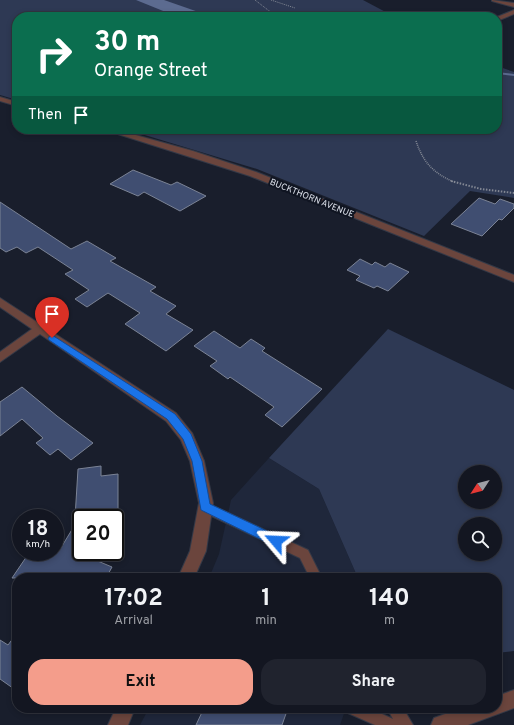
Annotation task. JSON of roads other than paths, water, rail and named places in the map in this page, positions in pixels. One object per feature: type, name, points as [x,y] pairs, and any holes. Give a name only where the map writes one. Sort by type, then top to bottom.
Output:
[{"type":"street","points":[[494,0],[514,5]]},
{"type":"street","points":[[502,17],[514,12]]},
{"type":"street","points":[[0,99],[12,103]]},
{"type":"street","name":"BUCKTHORN AVENUE","points":[[124,134],[190,153],[253,174],[514,279]]},
{"type":"street","points":[[0,302],[171,417],[187,437],[197,461],[205,507],[198,551],[188,573]]},
{"type":"street","points":[[0,358],[39,329]]},
{"type":"street","points":[[502,703],[514,699]]},
{"type":"street","points":[[118,725],[124,713]]},
{"type":"street","points":[[441,725],[475,713]]},
{"type":"lane","points":[[205,507],[304,554],[314,573]]},
{"type":"lane","points":[[364,713],[391,725]]},
{"type":"lane","points":[[398,713],[406,725]]},
{"type":"waterway","points":[[502,74],[514,75]]}]
